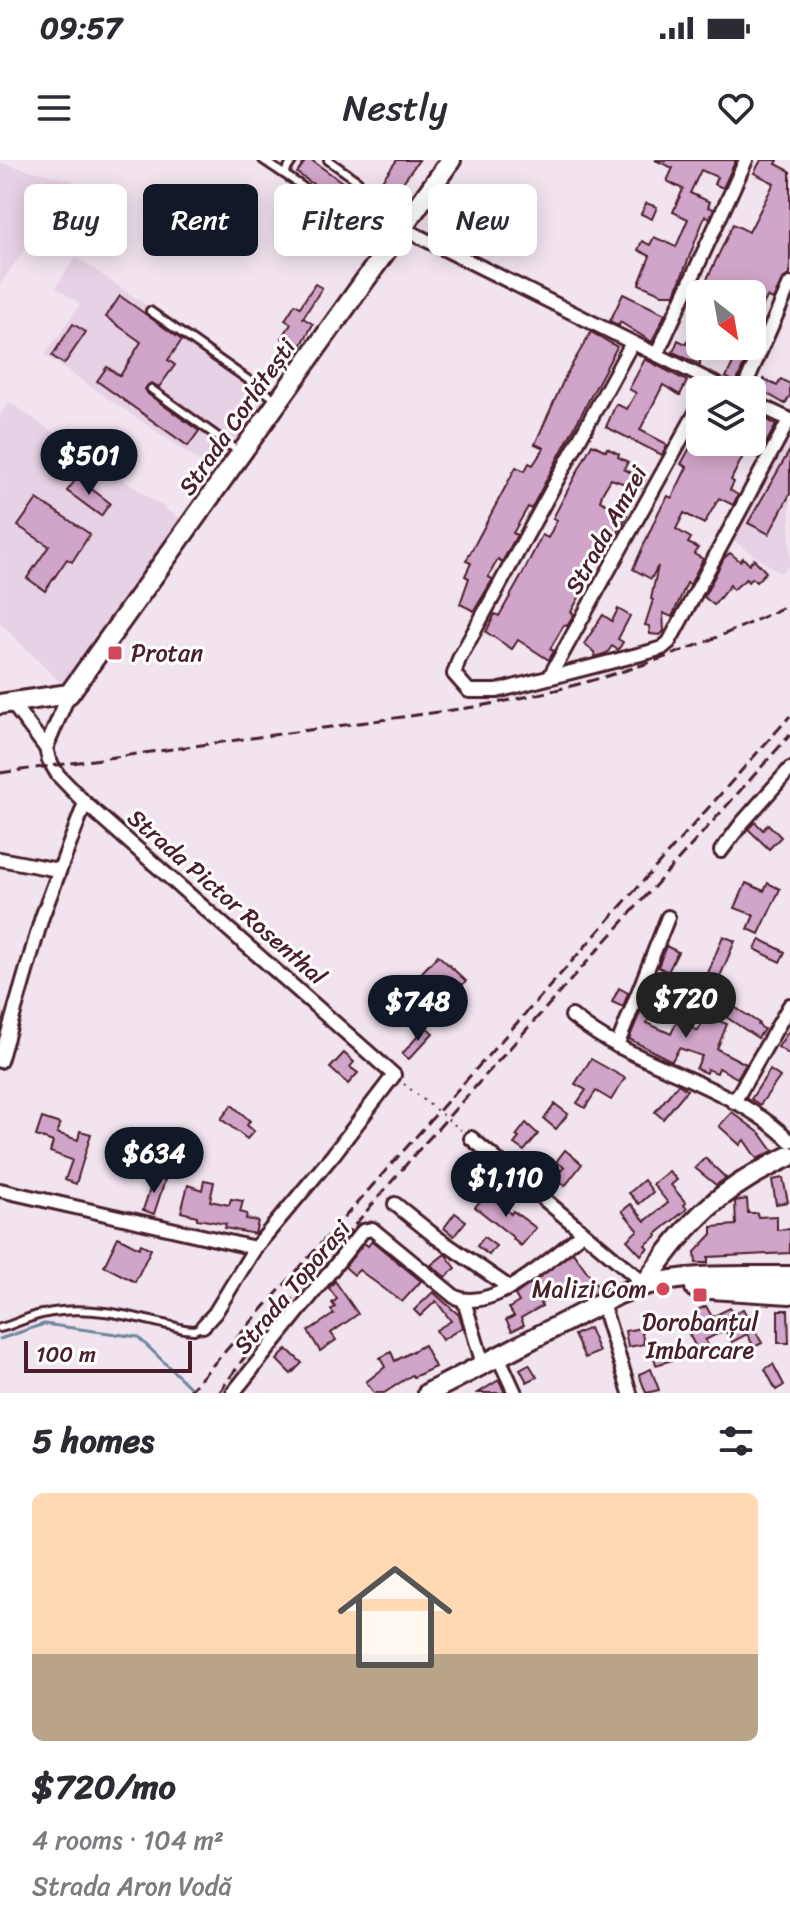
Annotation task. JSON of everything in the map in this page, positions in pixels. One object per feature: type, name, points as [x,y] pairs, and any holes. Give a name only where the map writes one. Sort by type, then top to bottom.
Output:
[{"type":"street","name":"Strada Corlătești","points":[[412,214],[451,160]]},
{"type":"street","points":[[657,354],[746,160]]},
{"type":"street","points":[[412,233],[657,354],[694,376]]},
{"type":"street","name":"Strada Corlătești","points":[[46,748],[69,694],[382,256]]},
{"type":"street","points":[[749,376],[790,284]]},
{"type":"street","points":[[632,343],[459,659],[454,674],[469,691],[485,693],[649,652],[669,642],[790,420],[766,409]]},
{"type":"street","name":"Strada Amzei","points":[[550,676],[686,430]]},
{"type":"street","name":"Strada Pictor Rosenthal","points":[[6,703],[69,694]]},
{"type":"street","name":"Strada Pictor Rosenthal","points":[[6,703],[46,748],[51,766],[85,803],[394,1075]]},
{"type":"street","points":[[721,851],[790,769]]},
{"type":"street","points":[[0,1061],[58,870],[85,803]]},
{"type":"street","points":[[0,859],[58,870]]},
{"type":"street","points":[[617,1046],[668,917]]},
{"type":"street","points":[[734,1102],[790,1005]]},
{"type":"street","points":[[572,1016],[617,1046],[734,1102],[790,1141]]},
{"type":"street","points":[[203,1326],[215,1313],[255,1248],[323,1168],[394,1075]]},
{"type":"street","points":[[471,1138],[645,1284],[790,1294]]},
{"type":"street","points":[[645,1284],[665,1253],[708,1205],[728,1190],[790,1156]]},
{"type":"street","points":[[0,1190],[255,1248]]},
{"type":"street","points":[[395,1204],[436,1237],[510,1288]]},
{"type":"street","name":"Strada Toporași","points":[[233,1393],[367,1229],[372,1229],[464,1301]]},
{"type":"street","points":[[515,1393],[490,1360],[464,1301],[485,1298],[510,1288],[583,1233]]},
{"type":"street","points":[[428,1393],[645,1284],[693,1277],[790,1276]]},
{"type":"street","points":[[602,1303],[630,1393]]},
{"type":"lane","points":[[263,160],[339,211],[358,181],[328,160]]},
{"type":"lane","points":[[284,174],[293,160]]},
{"type":"lane","points":[[150,311],[277,400]]},
{"type":"lane","points":[[151,389],[240,453]]},
{"type":"lane","points":[[0,1328],[43,1313],[68,1311],[105,1312],[184,1329],[203,1326]]},
{"type":"path","points":[[394,1075],[471,1138]]},
{"type":"shaded area","points":[[0,163],[75,181],[73,184],[24,184],[24,251],[0,284]]},
{"type":"shaded area","points":[[76,257],[273,392],[217,473],[45,355],[80,304],[56,287]]},
{"type":"shaded area","points":[[9,402],[185,522],[67,689],[0,623],[0,414]]},
{"type":"shaded area","points":[[790,429],[790,566],[780,573],[728,537]]},
{"type":"building","points":[[306,160],[311,160],[345,184],[313,184],[297,173]]},
{"type":"building","points":[[397,160],[419,160],[402,184],[379,184]]},
{"type":"building","points":[[655,160],[736,160],[723,188],[714,184],[717,177],[701,170],[690,193],[710,202],[708,207],[714,209],[710,218],[705,216],[675,294],[662,294],[639,284],[650,256],[638,250],[642,241],[650,245],[654,237],[676,247],[688,219],[673,212],[683,189],[667,181],[673,168]]},
{"type":"building","points":[[761,160],[778,160],[776,164],[790,171],[790,274],[782,280],[773,300],[766,299],[766,280],[707,280],[733,224],[749,232],[774,183],[754,173]]},
{"type":"building","points":[[646,203],[657,207],[652,219],[641,214]]},
{"type":"building","points":[[315,284],[322,288],[303,318],[313,324],[300,348],[282,338],[291,324],[285,320],[295,304],[300,307]]},
{"type":"building","points":[[623,294],[665,314],[652,342],[620,322],[619,326],[610,321]]},
{"type":"building","points":[[120,296],[182,340],[168,360],[175,365],[159,387],[151,383],[145,389],[199,431],[188,446],[97,381],[107,367],[120,376],[141,342],[106,317]]},
{"type":"building","points":[[73,324],[86,332],[64,364],[52,356]]},
{"type":"building","points":[[591,332],[617,347],[531,509],[528,507],[513,533],[517,535],[502,562],[498,559],[488,577],[493,579],[474,611],[460,604],[469,578],[465,576],[471,563],[466,561],[516,467],[525,471],[544,448],[535,444],[566,375]]},
{"type":"building","points":[[678,340],[686,344],[686,358],[673,352]]},
{"type":"building","points":[[645,359],[686,380],[680,395],[663,385],[640,430],[665,443],[667,446],[662,455],[606,427],[616,404],[627,409],[636,393],[629,389]]},
{"type":"building","points":[[727,360],[746,360],[739,376],[726,376],[733,363]]},
{"type":"building","points":[[781,379],[790,384],[790,396],[785,404],[766,393],[766,380],[777,386]]},
{"type":"building","points":[[766,420],[776,425],[766,443]]},
{"type":"building","points":[[592,444],[619,454],[618,457],[628,462],[624,469],[645,480],[641,488],[611,479],[602,494],[600,501],[627,515],[604,560],[598,557],[588,575],[583,573],[576,586],[583,590],[571,612],[574,614],[550,649],[554,651],[549,660],[518,640],[512,649],[486,632],[495,614],[499,616],[542,535],[548,538],[557,520],[553,518]]},
{"type":"building","points":[[790,450],[790,494],[769,534],[748,523]]},
{"type":"building","points":[[686,455],[743,456],[731,480],[734,482],[730,490],[738,495],[733,505],[719,498],[704,524],[684,513],[676,529],[691,538],[688,543],[698,548],[694,554],[703,559],[690,585],[687,583],[672,617],[663,613],[664,631],[660,635],[650,634],[649,626],[645,625],[653,600],[658,566],[651,579],[633,569],[659,511],[668,496],[672,498],[687,467],[681,464]]},
{"type":"building","points":[[77,478],[110,503],[101,516],[67,491]]},
{"type":"building","points":[[37,499],[90,534],[72,562],[67,559],[45,591],[27,578],[49,546],[18,526]]},
{"type":"building","points":[[730,553],[749,564],[754,559],[766,572],[756,582],[752,578],[748,582],[746,579],[733,590],[730,585],[714,605],[704,597],[724,558]]},
{"type":"building","points":[[618,609],[630,616],[618,639],[623,642],[618,650],[612,646],[607,653],[595,657],[594,652],[584,644],[603,615],[612,621]]},
{"type":"building","points":[[755,822],[763,830],[768,824],[781,837],[769,849],[748,829]]},
{"type":"building","points":[[746,883],[764,891],[768,883],[780,889],[759,934],[748,929],[754,915],[735,908]]},
{"type":"building","points":[[723,936],[735,941],[713,993],[702,988]]},
{"type":"building","points":[[760,939],[785,952],[780,962],[755,949]]},
{"type":"building","points":[[666,946],[678,952],[668,972],[658,967]]},
{"type":"building","points":[[438,955],[466,981],[430,1020],[402,994]]},
{"type":"building","points":[[619,988],[628,993],[623,1007],[612,1002]]},
{"type":"building","points":[[650,988],[660,992],[647,1023],[671,1034],[677,1021],[698,1031],[704,1015],[727,1024],[717,1049],[746,1064],[737,1078],[719,1068],[717,1073],[696,1069],[702,1056],[679,1048],[672,1061],[629,1039]]},
{"type":"building","points":[[733,1006],[764,1029],[758,1038],[726,1017]]},
{"type":"building","points":[[426,1027],[433,1033],[409,1059],[402,1054]]},
{"type":"building","points":[[790,1029],[790,1055],[778,1047]]},
{"type":"building","points":[[344,1053],[354,1062],[350,1067],[358,1073],[348,1084],[330,1068]]},
{"type":"building","points":[[591,1059],[625,1078],[611,1100],[596,1091],[585,1108],[577,1103],[586,1090],[575,1084]]},
{"type":"building","points":[[770,1070],[780,1077],[760,1105],[751,1099]]},
{"type":"building","points":[[678,1084],[687,1090],[663,1119],[655,1112]]},
{"type":"building","points":[[555,1104],[568,1114],[556,1129],[544,1119]]},
{"type":"building","points":[[232,1105],[250,1121],[247,1125],[254,1131],[247,1139],[221,1119]]},
{"type":"building","points":[[732,1112],[761,1134],[773,1151],[757,1159],[744,1140],[740,1145],[719,1126]]},
{"type":"building","points":[[42,1118],[60,1124],[57,1133],[78,1140],[80,1131],[91,1134],[76,1184],[65,1180],[72,1160],[50,1152],[53,1142],[36,1136]]},
{"type":"building","points":[[526,1123],[538,1134],[524,1151],[514,1144]]},
{"type":"building","points":[[565,1150],[582,1164],[565,1186],[555,1178],[564,1167],[556,1162]]},
{"type":"building","points":[[705,1158],[726,1178],[716,1185],[695,1168]]},
{"type":"building","points":[[669,1171],[677,1180],[671,1185],[686,1203],[687,1209],[645,1245],[648,1248],[641,1255],[627,1240],[638,1230],[622,1211],[631,1204],[645,1221],[668,1203],[653,1184]]},
{"type":"building","points":[[154,1177],[165,1180],[154,1214],[143,1210]]},
{"type":"building","points":[[783,1178],[788,1202],[776,1204],[772,1180]]},
{"type":"building","points":[[204,1180],[214,1182],[210,1201],[229,1205],[231,1199],[243,1201],[240,1212],[247,1214],[246,1219],[258,1221],[255,1234],[225,1228],[226,1224],[197,1219],[197,1216],[181,1212],[188,1185],[202,1190]]},
{"type":"building","points":[[644,1180],[653,1192],[639,1204],[629,1193]]},
{"type":"building","points":[[487,1193],[511,1214],[513,1211],[536,1228],[521,1246],[475,1207]]},
{"type":"building","points":[[747,1199],[748,1213],[757,1213],[758,1217],[777,1216],[777,1230],[790,1229],[790,1253],[708,1257],[708,1263],[696,1263],[695,1252],[712,1234],[712,1227],[736,1225],[735,1201]]},
{"type":"building","points":[[455,1213],[466,1221],[454,1236],[444,1228]]},
{"type":"building","points":[[118,1237],[139,1248],[141,1244],[151,1249],[135,1282],[104,1266]]},
{"type":"building","points":[[484,1237],[496,1246],[489,1255],[477,1246]]},
{"type":"building","points":[[372,1241],[421,1281],[402,1302],[359,1270],[354,1275],[345,1267],[364,1243],[368,1246]]},
{"type":"building","points":[[573,1252],[600,1290],[582,1300],[580,1297],[575,1300],[573,1296],[568,1299],[562,1289],[521,1318],[524,1325],[512,1331],[506,1320],[514,1316],[509,1308],[519,1302],[515,1295]]},
{"type":"building","points":[[445,1254],[456,1268],[445,1277],[431,1265]]},
{"type":"building","points":[[335,1281],[358,1314],[331,1333],[336,1340],[320,1351],[308,1331],[334,1314],[332,1303],[337,1299],[329,1288]]},
{"type":"building","points":[[433,1292],[459,1315],[463,1327],[442,1340],[436,1330],[451,1321],[436,1301],[420,1316],[414,1310]]},
{"type":"building","points":[[706,1306],[712,1317],[730,1308],[733,1315],[743,1309],[762,1343],[754,1347],[747,1334],[732,1342],[725,1330],[705,1340],[710,1349],[700,1355],[689,1334],[703,1327],[695,1311]]},
{"type":"building","points":[[778,1310],[788,1310],[789,1343],[778,1343]]},
{"type":"building","points":[[589,1328],[599,1352],[585,1358],[574,1335]]},
{"type":"building","points":[[641,1328],[644,1344],[628,1347],[625,1331]]},
{"type":"building","points":[[424,1345],[435,1367],[414,1377],[412,1375],[384,1393],[374,1393],[366,1382],[385,1367],[380,1358],[391,1352],[395,1361]]},
{"type":"building","points":[[668,1348],[672,1360],[656,1365],[653,1352]]},
{"type":"building","points":[[287,1349],[302,1363],[291,1374],[277,1360]]},
{"type":"building","points":[[529,1364],[537,1377],[527,1382],[520,1369]]},
{"type":"building","points":[[773,1364],[784,1385],[776,1390],[765,1369]]},
{"type":"building","points":[[651,1369],[659,1390],[646,1393],[639,1374]]},
{"type":"building","points":[[499,1380],[505,1393],[478,1393]]},
{"type":"waterway","points":[[0,1339],[44,1324],[138,1337],[196,1393]]},
{"type":"railway","points":[[0,773],[515,699],[596,679],[675,654],[790,604]]},
{"type":"railway","points":[[188,1393],[790,716]]},
{"type":"railway","points":[[219,1393],[256,1341],[416,1153],[790,735]]},
{"type":"place","name":"Protan","points":[[115,653]]},
{"type":"place","name":"Malizi Com","points":[[663,1289]]},
{"type":"place","name":"Dorobanțul Imbarcare","points":[[700,1295]]}]
